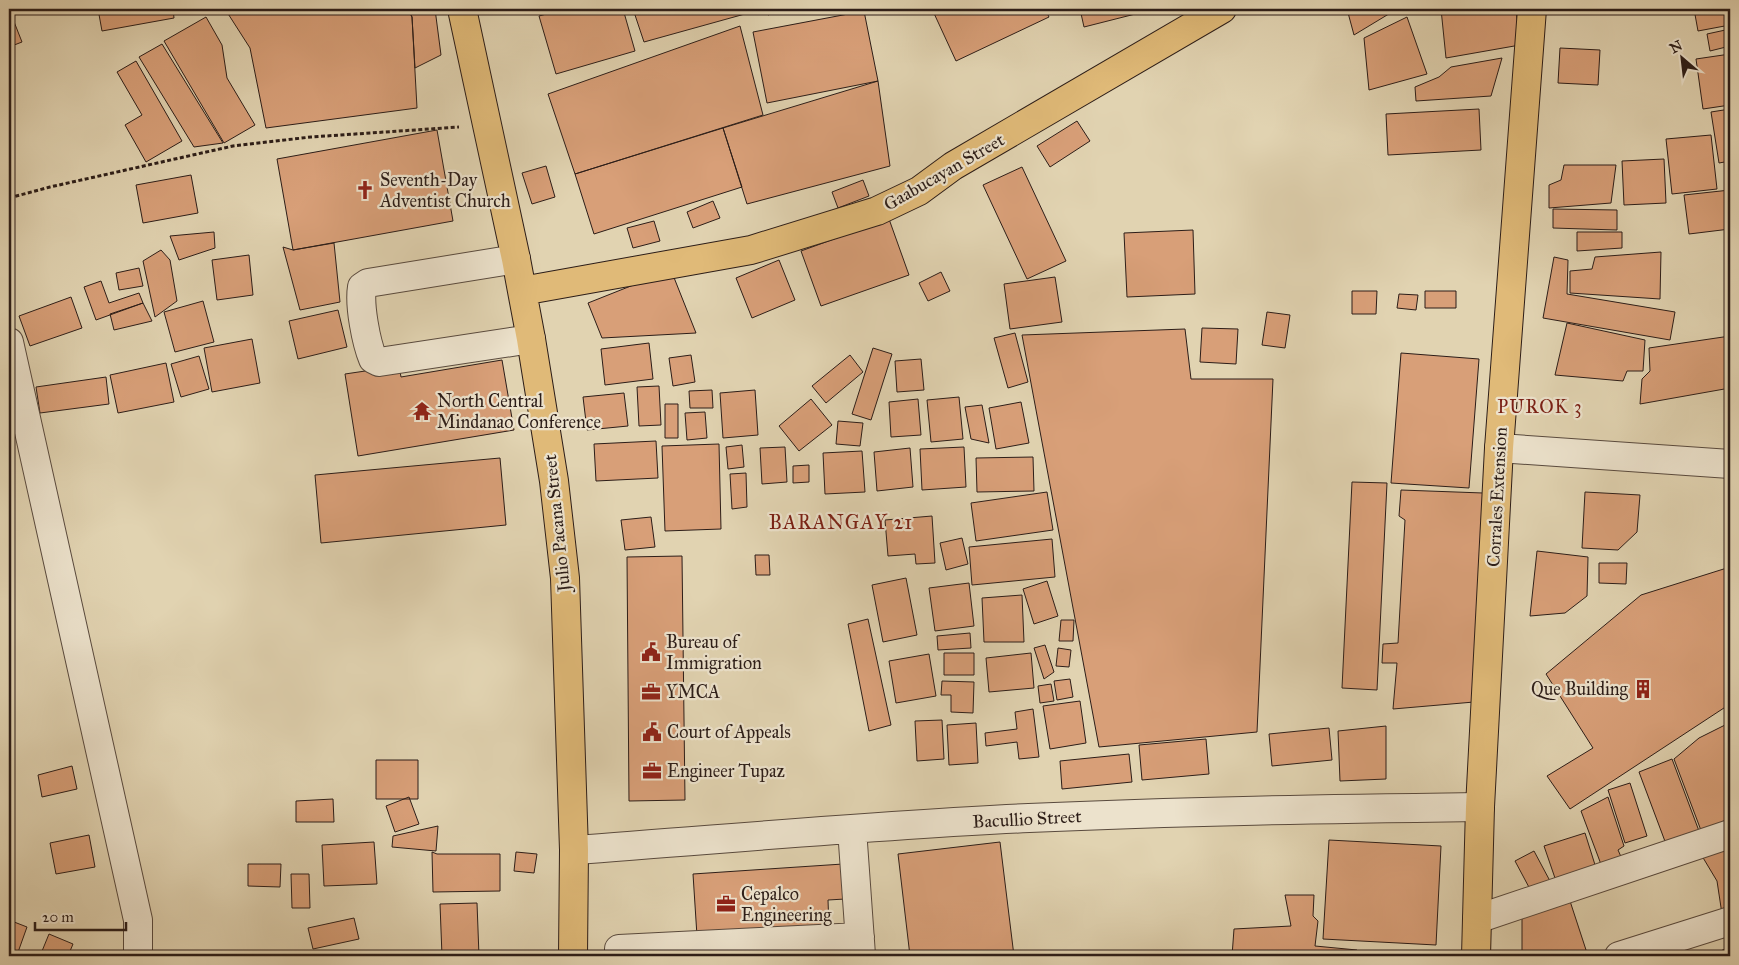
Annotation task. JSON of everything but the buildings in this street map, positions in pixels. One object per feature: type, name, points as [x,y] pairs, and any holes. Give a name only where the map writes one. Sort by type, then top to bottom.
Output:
[{"type":"main road","name":"Julio Pacana Street","points":[[462,9],[516,259],[554,481],[565,578],[574,850],[573,956]]},
{"type":"main road","name":"Gaabucayan Street","points":[[522,290],[750,250],[877,211],[919,191],[953,166],[1222,9]]},
{"type":"main road","name":"Corrales Extension","points":[[1476,956],[1480,807],[1500,448],[1532,9]]},
{"type":"street","points":[[516,259],[368,283],[362,287],[360,297],[370,350],[373,359],[379,362],[531,338]]},
{"type":"street","points":[[9,342],[15,405],[138,920],[138,950]]},
{"type":"street","points":[[1500,448],[1730,464]]},
{"type":"street","name":"Bacullio Street","points":[[574,850],[1028,818],[1219,811],[1480,807]]},
{"type":"street","points":[[619,949],[861,947],[852,829]]},
{"type":"street","points":[[1477,919],[1730,834]]},
{"type":"street","points":[[1619,956],[1730,922]]},
{"type":"path","points":[[9,198],[233,146],[311,137],[487,124]]},
{"type":"place","name":"Seventh-Day Adventist Church","points":[[365,190]]},
{"type":"place","name":"North Central Mindanao Conference","points":[[422,411]]},
{"type":"place","name":"Bureau of Immigration","points":[[651,652]]},
{"type":"place","name":"Que Building","points":[[1643,689]]},
{"type":"place","name":"YMCA","points":[[651,692]]},
{"type":"place","name":"Court of Appeals","points":[[652,732]]},
{"type":"place","name":"Engineer Tupaz","points":[[652,771]]},
{"type":"place","name":"Cepalco Engineering","points":[[726,904]]},
{"type":"district","name":"PUROK 3","points":[[1540,406]]},
{"type":"district","name":"BARANGAY 21","points":[[841,522]]}]
